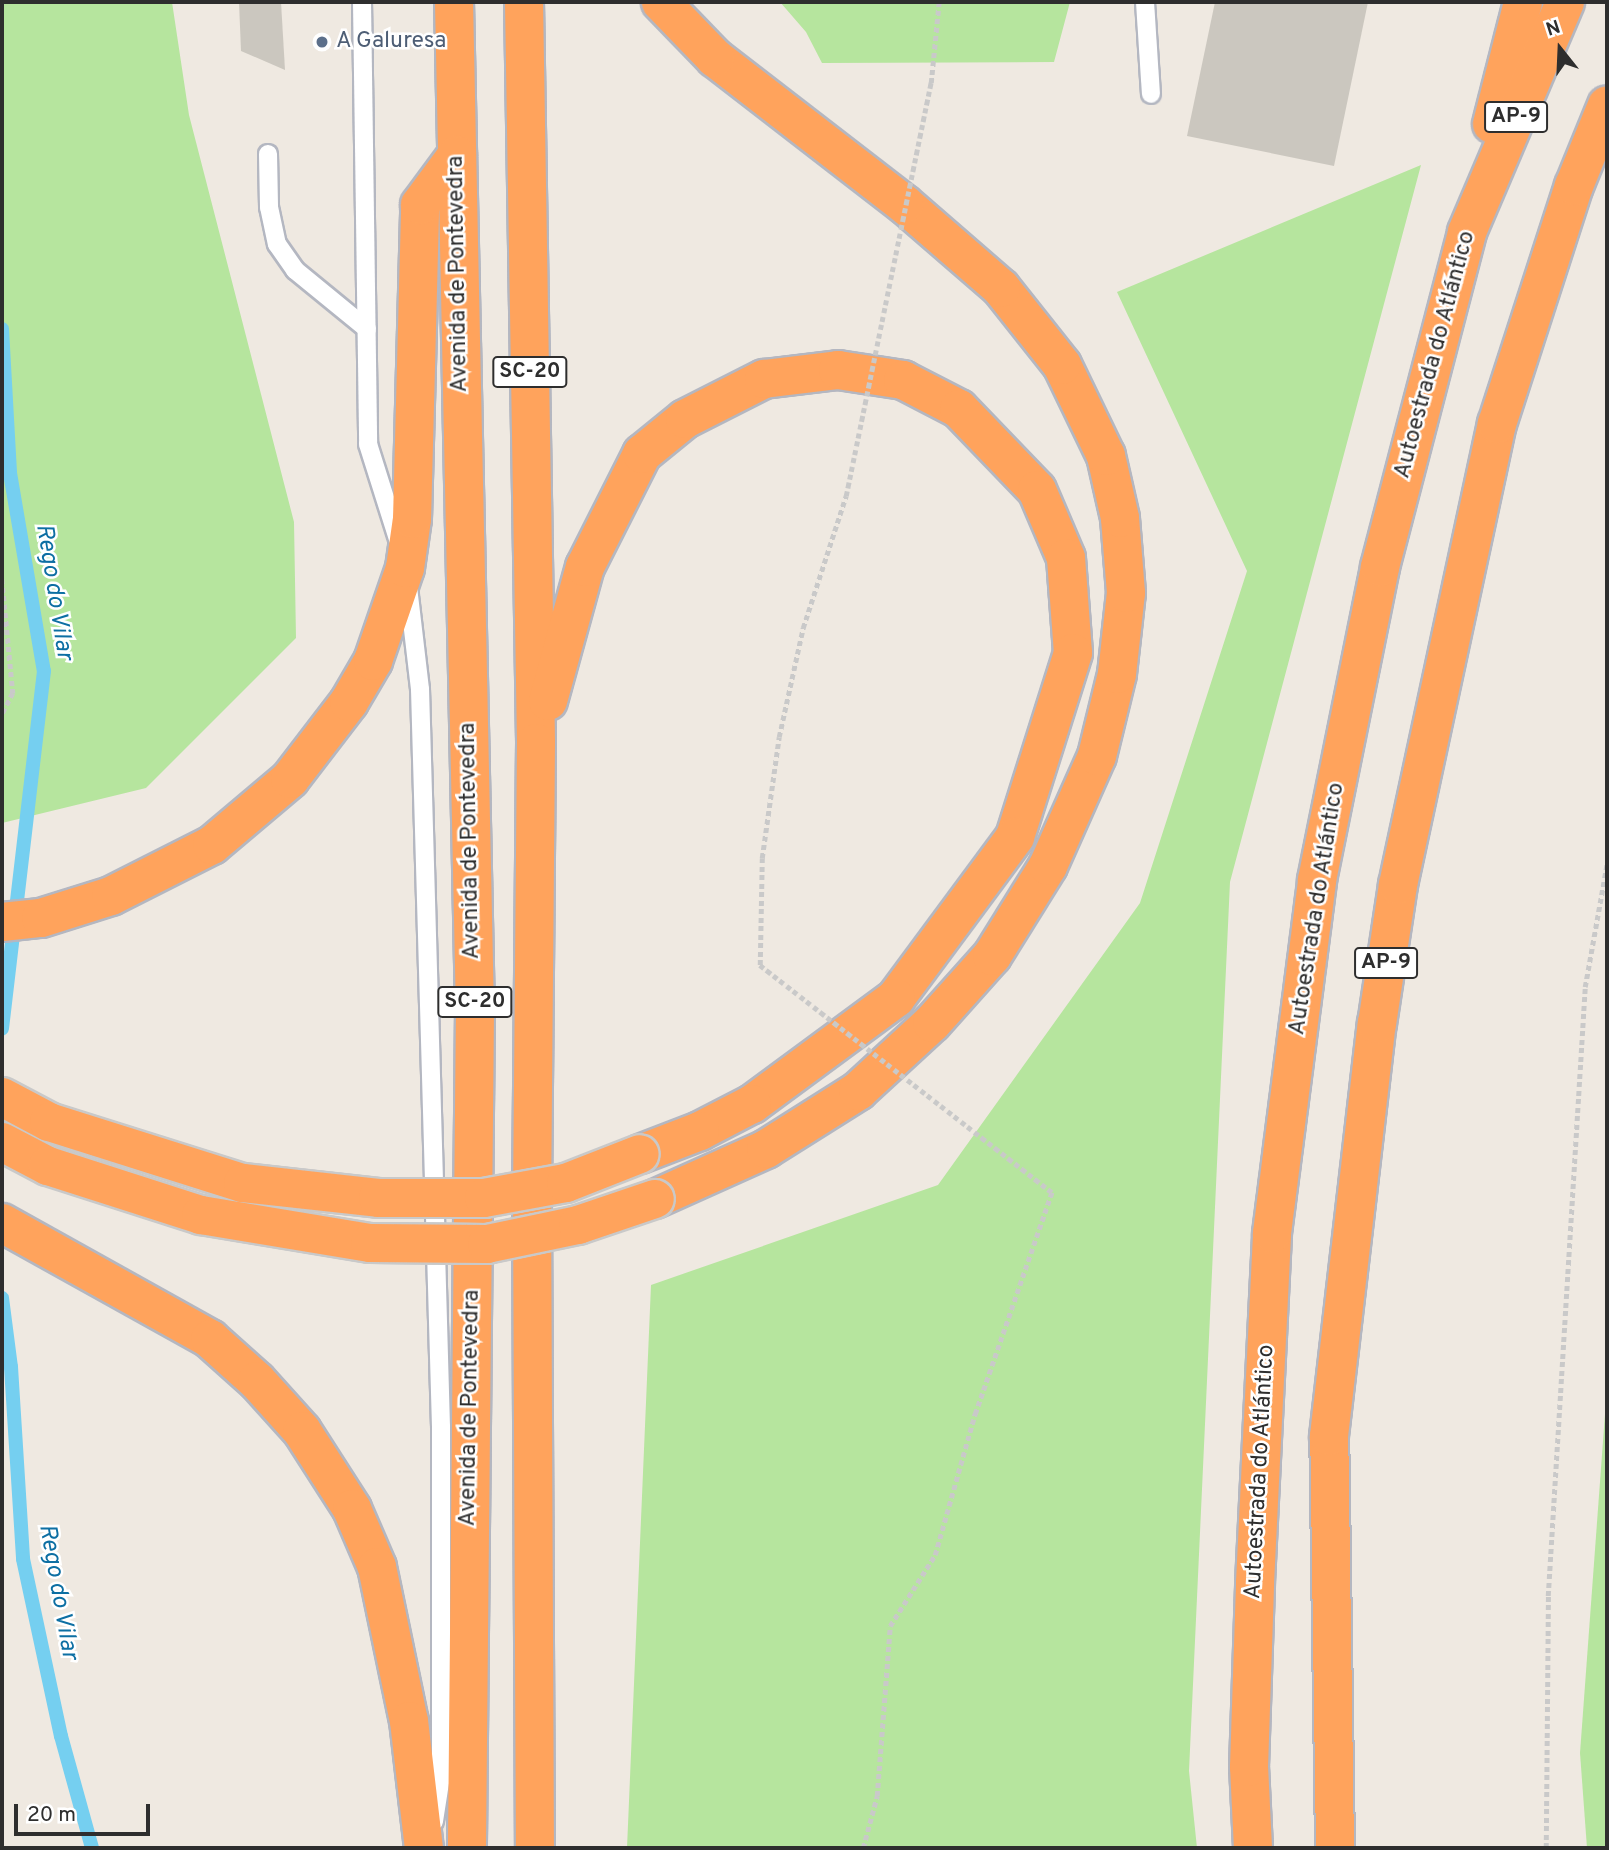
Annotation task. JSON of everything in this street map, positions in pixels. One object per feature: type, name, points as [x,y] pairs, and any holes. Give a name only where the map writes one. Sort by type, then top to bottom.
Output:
[{"type":"highway","name":"Avenida de Pontevedra","points":[[454,2],[475,1009],[467,1848]]},
{"type":"highway","name":"SC-20","points":[[524,2],[536,743],[532,1199],[535,1848]]},
{"type":"highway","points":[[2,1142],[48,1166],[201,1215],[370,1243],[487,1244],[578,1225],[656,1199],[766,1149],[858,1091],[932,1023],[992,956],[1048,866],[1097,756],[1117,674],[1126,593],[1120,519],[1106,456],[1062,365],[1002,288],[904,204],[715,58],[661,2]]},
{"type":"highway","points":[[1467,232],[1523,2]]},
{"type":"highway","name":"Autoestrada do Atlántico","points":[[1252,1848],[1249,1768],[1255,1583],[1272,1233],[1317,880],[1380,567],[1467,232],[1565,2]]},
{"type":"highway","name":"AP-9","points":[[1335,1848],[1329,1436],[1377,1024],[1398,885],[1497,424],[1574,186],[1607,105]]},
{"type":"highway","points":[[2,922],[41,918],[111,896],[169,869],[252,815],[290,779],[320,741],[373,661],[405,568],[412,519],[420,205],[457,156]]},
{"type":"highway","points":[[2,1097],[49,1122],[243,1183],[378,1198],[484,1198],[566,1183],[700,1131],[752,1104],[896,998],[1015,836],[1073,653],[1066,558],[1037,491],[959,409],[903,380],[838,370],[764,379],[685,419],[642,454],[585,567],[536,743]]},
{"type":"highway","points":[[2,1223],[210,1339],[257,1381],[302,1431],[352,1509],[377,1567],[409,1721],[424,1848]]},
{"type":"lane","points":[[362,2],[368,444],[389,499],[405,568],[420,689],[441,1427],[442,1776],[429,1848]]},
{"type":"lane","points":[[1144,2],[1152,94]]},
{"type":"lane","points":[[268,154],[269,207],[277,244],[295,270],[367,330]]},
{"type":"path","points":[[863,1848],[877,1796],[890,1626],[934,1555],[975,1414],[1052,1192],[760,965],[762,858],[779,737],[803,628],[846,496],[931,83],[939,2]]},
{"type":"path","points":[[2,579],[13,694],[2,715]]},
{"type":"path","points":[[1546,1848],[1548,1596],[1584,987],[1607,863]]},
{"type":"green space","points":[[2,2],[172,2],[189,115],[294,522],[296,638],[146,788],[2,823]]},
{"type":"green space","points":[[780,2],[1070,2],[1054,62],[822,63],[806,32]]},
{"type":"green space","points":[[1421,165],[1230,882],[1189,1771],[1197,1848],[627,1848],[651,1285],[938,1185],[1140,903],[1247,571],[1117,292]]},
{"type":"green space","points":[[1607,1387],[1607,1848],[1587,1848],[1580,1753]]},
{"type":"building","points":[[239,2],[281,2],[285,70],[241,51]]},
{"type":"building","points":[[1215,2],[1368,2],[1334,166],[1187,136]]},
{"type":"waterway","name":"Rego do Vilar","points":[[2,329],[10,473],[44,671],[2,1029]]},
{"type":"waterway","name":"Rego do Vilar","points":[[2,1298],[11,1367],[23,1559],[61,1736],[92,1848]]},
{"type":"place","name":"A Galuresa","points":[[322,42]]}]
